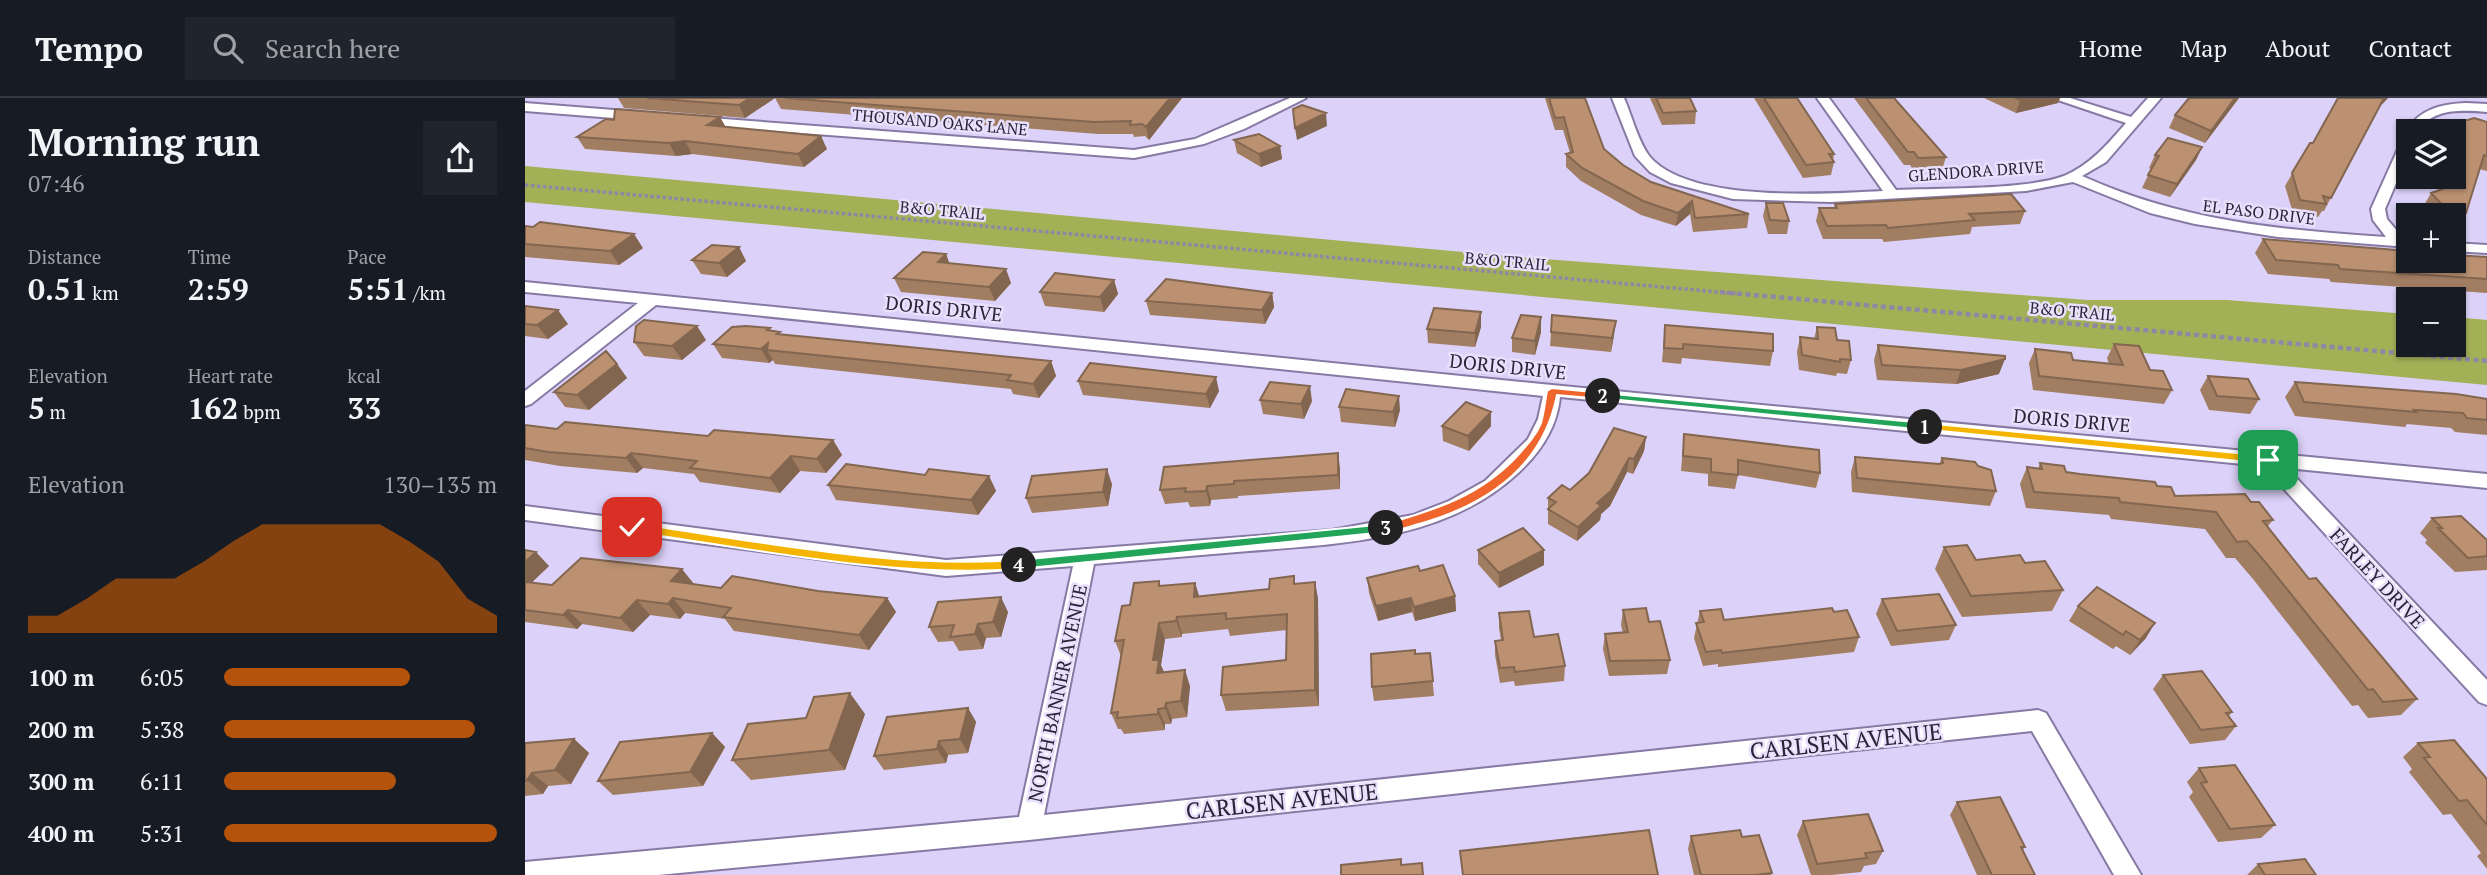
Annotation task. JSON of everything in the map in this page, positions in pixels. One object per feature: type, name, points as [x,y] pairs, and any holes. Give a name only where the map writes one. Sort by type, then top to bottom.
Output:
[{"type":"street","points":[[539,108],[558,98]]},
{"type":"street","name":"THOUSAND OAKS LANE","points":[[687,120],[1134,154],[1201,143],[1299,98]]},
{"type":"street","name":"GLENDORA DRIVE","points":[[1618,98],[1642,156],[1660,172],[1682,183],[1718,193],[1749,196],[1892,194],[2026,187],[2073,177],[2101,159],[2155,98]]},
{"type":"street","points":[[1823,98],[1892,194]]},
{"type":"street","points":[[2058,98],[2134,122]]},
{"type":"street","points":[[525,107],[647,117]]},
{"type":"street","points":[[2419,119],[2431,113],[2456,108],[2487,108]]},
{"type":"street","points":[[2396,168],[2378,209],[2381,219],[2396,235]]},
{"type":"street","name":"EL PASO DRIVE","points":[[2073,177],[2123,200],[2189,221],[2261,232],[2396,242]]},
{"type":"street","points":[[2466,248],[2487,249]]},
{"type":"street","name":"DORIS DRIVE","points":[[525,287],[1552,391],[2487,481]]},
{"type":"street","points":[[525,400],[652,300]]},
{"type":"street","points":[[525,513],[911,566],[971,568],[1366,532],[1439,514],[1475,497],[1518,464],[1537,441],[1546,422],[1552,391]]},
{"type":"street","name":"FARLEY DRIVE","points":[[2268,460],[2487,695]]},
{"type":"street","name":"NORTH BANNER AVENUE","points":[[1029,828],[1084,559]]},
{"type":"street","name":"CARLSEN AVENUE","points":[[525,875],[1029,828],[2038,720],[2128,875]]},
{"type":"path","name":"B&O TRAIL","points":[[525,185],[2487,361]]},
{"type":"green space","points":[[525,166],[1517,257],[2088,300],[2227,300],[2396,313],[2396,357],[2466,357],[2466,318],[2487,320],[2487,385],[525,202]]},
{"type":"building","points":[[647,98],[750,98],[739,105]]},
{"type":"building","points":[[785,98],[1170,98],[1146,127],[1142,124],[1130,125],[1131,121],[1094,122]]},
{"type":"building","points":[[1549,98],[1585,98],[1604,149],[1623,165],[1651,182],[1749,214],[1695,218],[1692,201],[1678,213],[1643,201],[1582,168],[1566,154],[1573,152],[1564,117],[1555,118]]},
{"type":"building","points":[[1656,98],[1690,98],[1696,111],[1663,113]]},
{"type":"building","points":[[1764,98],[1797,98],[1834,154],[1829,154],[1834,162],[1806,165]]},
{"type":"building","points":[[1866,98],[1894,98],[1946,157],[1918,158],[1914,152],[1908,152]]},
{"type":"building","points":[[2189,98],[2235,98],[2211,131],[2175,115]]},
{"type":"building","points":[[2338,98],[2384,98],[2331,198],[2323,196],[2326,204],[2300,200],[2292,173],[2310,143],[2313,143]]},
{"type":"building","points":[[1302,105],[1326,113],[1295,128],[1293,109]]},
{"type":"building","points":[[615,109],[720,117],[707,125],[821,136],[798,154],[685,141],[669,143],[577,137],[606,119],[614,120]]},
{"type":"building","points":[[2474,118],[2487,122],[2487,156],[2484,155],[2466,213],[2466,203],[2440,203],[2431,193],[2443,189],[2466,189],[2466,120]]},
{"type":"building","points":[[1259,134],[1280,146],[1259,154],[1234,140]]},
{"type":"building","points":[[2168,138],[2202,147],[2177,184],[2148,175],[2159,156],[2155,155]]},
{"type":"building","points":[[2011,194],[2025,211],[1969,214],[1975,220],[1888,228],[1886,225],[1827,226],[1819,208],[1837,208],[1835,204]]},
{"type":"building","points":[[1766,203],[1783,203],[1789,221],[1770,220]]},
{"type":"building","points":[[540,222],[634,234],[610,251],[525,244],[525,226],[533,227]]},
{"type":"building","points":[[2263,239],[2396,250],[2396,273],[2340,269],[2338,265],[2276,260]]},
{"type":"building","points":[[712,245],[739,247],[719,263],[692,260]]},
{"type":"building","points":[[923,252],[946,254],[938,262],[1006,269],[989,287],[894,278]]},
{"type":"building","points":[[2466,256],[2487,257],[2487,279],[2399,273],[2466,273]]},
{"type":"building","points":[[1055,273],[1114,280],[1100,297],[1040,292]]},
{"type":"building","points":[[1166,279],[1272,293],[1262,310],[1146,301]]},
{"type":"building","points":[[525,306],[558,310],[537,325],[525,324]]},
{"type":"building","points":[[1434,308],[1481,312],[1475,333],[1427,329]]},
{"type":"building","points":[[1521,315],[1541,317],[1535,341],[1512,338]]},
{"type":"building","points":[[1552,315],[1616,321],[1612,338],[1551,332]]},
{"type":"building","points":[[644,320],[697,326],[672,346],[634,342],[636,326]]},
{"type":"building","points":[[1665,325],[1773,334],[1773,351],[1683,344],[1683,349],[1664,348]]},
{"type":"building","points":[[732,327],[770,328],[767,330],[780,332],[777,334],[1051,361],[1033,384],[1007,380],[1011,375],[767,350],[768,343],[761,349],[713,344]]},
{"type":"building","points":[[1817,327],[1835,328],[1837,340],[1849,341],[1851,360],[1840,359],[1840,362],[1802,355],[1800,337],[1818,339]]},
{"type":"building","points":[[2114,344],[2139,346],[2150,370],[2163,371],[2172,390],[2039,376],[2035,349],[2071,353],[2073,360],[2123,365]]},
{"type":"building","points":[[1878,345],[2005,356],[2005,359],[1961,370],[1882,365]]},
{"type":"building","points":[[606,351],[617,364],[577,395],[554,392]]},
{"type":"building","points":[[1090,363],[1216,377],[1206,394],[1078,381]]},
{"type":"building","points":[[2208,376],[2248,379],[2259,399],[2217,396]]},
{"type":"building","points":[[1270,382],[1310,386],[1301,404],[1260,400]]},
{"type":"building","points":[[2295,382],[2456,394],[2487,399],[2487,420],[2467,418],[2463,413],[2414,410],[2416,412],[2304,402]]},
{"type":"building","points":[[1346,389],[1399,396],[1393,412],[1339,407]]},
{"type":"building","points":[[1466,402],[1491,412],[1468,436],[1442,426]]},
{"type":"building","points":[[565,422],[708,436],[714,430],[833,440],[817,459],[791,456],[770,478],[690,468],[697,461],[631,453],[626,458],[525,448],[525,425],[557,429]]},
{"type":"building","points":[[1614,428],[1646,437],[1634,459],[1629,458],[1611,491],[1597,503],[1601,506],[1578,527],[1548,509],[1556,502],[1548,498],[1562,485],[1570,490],[1589,473]]},
{"type":"building","points":[[1684,434],[1819,450],[1820,473],[1738,460],[1738,475],[1711,472],[1711,459],[1683,456]]},
{"type":"building","points":[[1338,453],[1338,475],[1234,481],[1234,484],[1207,486],[1206,491],[1185,492],[1186,488],[1160,490],[1164,467]]},
{"type":"building","points":[[1855,457],[1939,464],[1943,463],[1942,458],[1975,462],[1978,466],[1991,470],[1996,491],[1857,478]]},
{"type":"building","points":[[2040,463],[2064,466],[2066,472],[2155,482],[2157,486],[2171,487],[2175,496],[2245,494],[2251,502],[2259,502],[2273,520],[2263,521],[2309,579],[2316,578],[2417,699],[2383,702],[2373,689],[2368,690],[2266,563],[2247,541],[2237,542],[2216,512],[2120,502],[2119,498],[2034,492],[2027,467],[2042,469]]},
{"type":"building","points":[[846,464],[925,475],[929,469],[989,476],[971,500],[828,485]]},
{"type":"building","points":[[1107,469],[1103,492],[1026,498],[1032,476]]},
{"type":"building","points":[[2461,516],[2487,540],[2487,556],[2468,558],[2438,528],[2442,528],[2432,518]]},
{"type":"building","points":[[1523,528],[1544,550],[1499,573],[1478,550]]},
{"type":"building","points":[[1967,545],[1976,560],[2020,555],[2025,563],[2045,561],[2063,590],[1971,596],[1944,547]]},
{"type":"building","points":[[525,550],[536,552],[525,562]]},
{"type":"building","points":[[581,558],[682,569],[671,581],[721,588],[732,576],[818,591],[887,598],[859,635],[723,617],[731,608],[673,598],[668,604],[637,600],[620,618],[568,610],[563,615],[525,610],[526,582],[552,585]]},
{"type":"building","points":[[1443,565],[1455,596],[1414,607],[1411,598],[1376,606],[1367,578],[1418,566],[1420,571]]},
{"type":"building","points":[[1294,576],[1294,584],[1315,582],[1315,690],[1221,695],[1223,667],[1286,660],[1287,614],[1226,619],[1226,613],[1177,617],[1176,621],[1159,623],[1153,660],[1159,660],[1157,673],[1185,670],[1181,701],[1166,703],[1165,708],[1158,709],[1158,714],[1117,718],[1118,712],[1111,713],[1124,640],[1115,641],[1122,606],[1130,605],[1134,583],[1159,581],[1159,586],[1195,583],[1194,597],[1269,589],[1270,579]]},
{"type":"building","points":[[2097,587],[2155,623],[2140,640],[2126,631],[2123,635],[2078,606]]},
{"type":"building","points":[[1939,594],[1956,625],[1897,631],[1882,599]]},
{"type":"building","points":[[1001,597],[993,622],[978,624],[975,634],[950,637],[954,625],[929,627],[938,602]]},
{"type":"building","points":[[1646,608],[1649,622],[1660,621],[1670,660],[1610,661],[1605,634],[1628,632],[1623,610]]},
{"type":"building","points":[[1832,608],[1834,612],[1847,610],[1859,637],[1722,653],[1721,650],[1706,652],[1696,623],[1704,622],[1700,611],[1721,609],[1724,620]]},
{"type":"building","points":[[1529,611],[1534,637],[1558,634],[1565,666],[1515,672],[1514,667],[1500,668],[1495,641],[1503,640],[1499,613]]},
{"type":"building","points":[[1415,650],[1415,654],[1430,653],[1433,681],[1372,687],[1371,654]]},
{"type":"building","points":[[2202,671],[2232,712],[2226,713],[2236,726],[2201,730],[2163,675]]},
{"type":"building","points":[[850,693],[829,750],[732,760],[748,724],[806,718],[814,697]]},
{"type":"building","points":[[968,708],[960,739],[939,741],[937,749],[874,756],[887,717]]},
{"type":"building","points":[[712,733],[690,772],[598,781],[620,742]]},
{"type":"building","points":[[574,739],[555,770],[532,773],[525,781],[525,743]]},
{"type":"building","points":[[2454,740],[2487,779],[2487,825],[2467,800],[2459,801],[2424,758],[2430,757],[2418,743]]},
{"type":"building","points":[[2235,765],[2275,825],[2230,829],[2201,783],[2207,782],[2199,768]]},
{"type":"building","points":[[2000,797],[2025,847],[2021,847],[2035,875],[1992,875],[1957,802]]},
{"type":"building","points":[[1868,814],[1883,851],[1865,853],[1867,858],[1817,864],[1803,821]]},
{"type":"building","points":[[1649,830],[1658,875],[1463,875],[1460,851]]},
{"type":"building","points":[[1740,830],[1742,837],[1759,835],[1772,873],[1701,875],[1691,836]]},
{"type":"building","points":[[1401,859],[1401,865],[1422,863],[1423,875],[1341,875],[1341,865]]},
{"type":"building","points":[[2305,859],[2316,875],[2265,875],[2258,864]]},
{"type":"route","points":[[632,527],[911,566],[946,568],[1008,566],[1366,532],[1439,514],[1475,497],[1506,476],[1537,441],[1546,422],[1552,391],[2268,460]]}]
